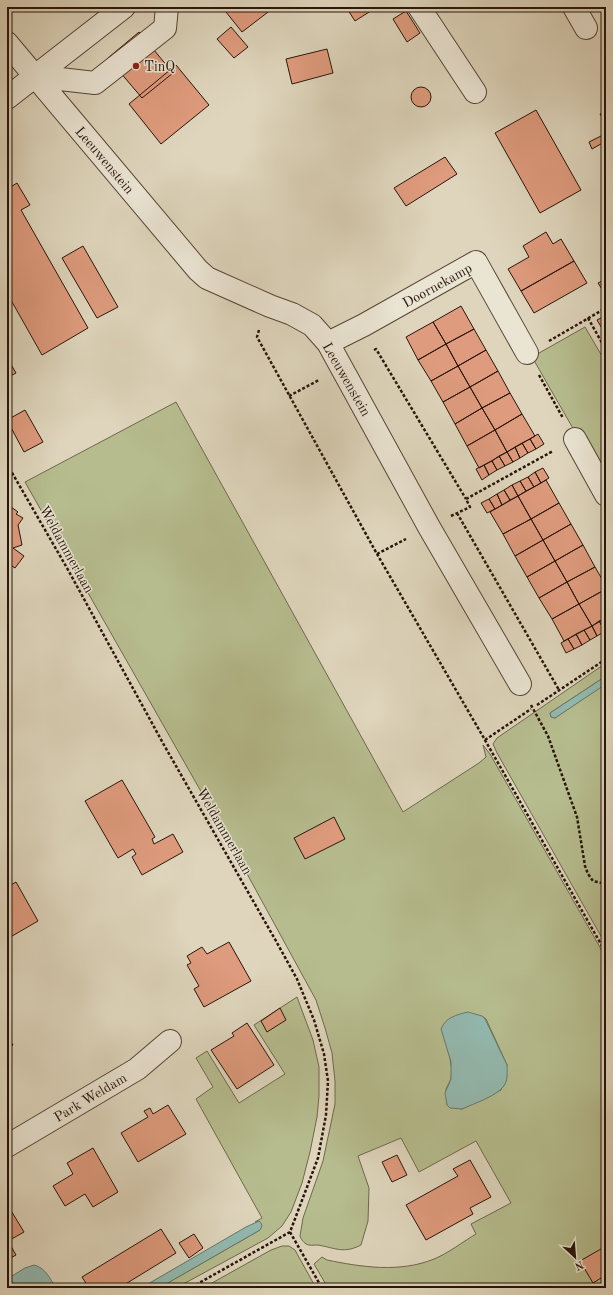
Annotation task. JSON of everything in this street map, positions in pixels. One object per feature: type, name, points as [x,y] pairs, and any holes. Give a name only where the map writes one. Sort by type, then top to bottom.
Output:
[{"type":"street","points":[[7,98],[124,7]]},
{"type":"street","points":[[34,76],[95,83],[165,28],[167,7]]},
{"type":"street","points":[[419,7],[475,92]]},
{"type":"street","points":[[574,7],[586,28]]},
{"type":"street","name":"Leeuwenstein","points":[[7,43],[202,274],[207,278],[270,306],[292,314],[312,325],[328,343],[429,527],[520,684]]},
{"type":"street","name":"Doornekamp","points":[[328,343],[364,325],[476,262],[527,353]]},
{"type":"street","points":[[575,439],[606,495]]},
{"type":"street","name":"Park Weldam","points":[[7,1146],[137,1069],[170,1042]]},
{"type":"path","points":[[270,306],[260,326],[257,337],[377,554],[606,953]]},
{"type":"path","points":[[466,500],[575,439],[527,353],[606,308]]},
{"type":"path","points":[[588,318],[606,350]]},
{"type":"path","points":[[289,396],[376,349],[470,507],[377,554]]},
{"type":"path","name":"Weldammerlaan","points":[[7,464],[67,568],[164,745],[297,978],[314,1020],[324,1054],[328,1081],[326,1115],[318,1158],[290,1232]]},
{"type":"path","points":[[457,513],[559,690]]},
{"type":"path","points":[[485,740],[606,659]]},
{"type":"path","points":[[520,684],[548,736],[577,817],[580,840],[588,874],[593,881],[606,884]]},
{"type":"path","points":[[190,1288],[290,1232],[322,1288]]},
{"type":"green space","points":[[585,327],[606,363],[606,486],[532,357]]},
{"type":"green space","points":[[176,402],[403,812],[479,763],[486,757],[483,745],[490,754],[606,958],[606,1288],[328,1288],[314,1264],[322,1257],[327,1260],[340,1263],[380,1267],[408,1266],[421,1263],[444,1254],[476,1234],[471,1224],[511,1203],[476,1141],[419,1172],[401,1138],[358,1156],[369,1188],[368,1221],[361,1245],[355,1248],[340,1250],[318,1245],[309,1245],[302,1240],[300,1236],[303,1218],[323,1161],[335,1104],[335,1081],[332,1053],[316,1000],[228,839],[25,482]],"holes":[[[482,1016],[486,1019],[507,1065],[501,1090],[462,1109],[447,1105],[446,1089],[451,1079],[452,1070],[449,1053]]]},
{"type":"green space","points":[[606,663],[606,676],[550,713],[551,717],[555,718],[606,683],[606,945],[493,744],[497,738]]},
{"type":"green space","points":[[297,997],[313,1040],[319,1067],[319,1096],[317,1117],[310,1152],[302,1183],[291,1212],[282,1226],[268,1238],[176,1288],[159,1288],[260,1230],[259,1221],[255,1222],[262,1218],[196,1099],[213,1087],[196,1058],[207,1051],[239,1103],[285,1074],[254,1025]]},
{"type":"green space","points":[[282,1246],[289,1246],[295,1250],[316,1288],[203,1288],[271,1250]]},
{"type":"water","points":[[606,676],[606,684],[555,718],[551,717],[550,713]]},
{"type":"water","points":[[468,1012],[482,1016],[485,1019],[507,1065],[507,1080],[498,1092],[486,1099],[462,1109],[450,1108],[447,1105],[445,1093],[451,1079],[451,1062],[441,1029],[449,1019]]},
{"type":"water","points":[[259,1221],[262,1226],[260,1230],[159,1288],[141,1288],[246,1227]]},
{"type":"water","points":[[34,1265],[45,1271],[56,1288],[7,1288],[7,1279],[25,1268]]},
{"type":"building","points":[[222,7],[270,7],[272,9],[242,32]]},
{"type":"building","points":[[346,7],[377,7],[355,21]]},
{"type":"building","points":[[406,11],[420,33],[407,42],[393,19]]},
{"type":"building","points":[[231,27],[248,47],[234,58],[217,39]]},
{"type":"building","points":[[139,32],[173,73],[142,98],[108,58]]},
{"type":"building","points":[[327,49],[333,73],[292,84],[286,59]]},
{"type":"building","points":[[176,65],[209,105],[161,144],[129,104]]},
{"type":"building","points":[[421,87],[428,90],[431,97],[428,104],[421,107],[414,104],[411,97],[414,90]]},
{"type":"building","points":[[536,110],[581,190],[540,213],[495,133]]},
{"type":"building","points":[[606,111],[606,124],[600,114]]},
{"type":"building","points":[[603,135],[606,141],[592,149],[589,142]]},
{"type":"building","points":[[445,157],[457,174],[406,206],[394,188]]},
{"type":"building","points":[[17,183],[30,205],[21,210],[88,328],[42,355],[7,293],[7,187],[9,188]]},
{"type":"building","points":[[546,232],[553,244],[561,239],[574,261],[521,291],[508,269],[529,257],[523,246]]},
{"type":"building","points":[[83,246],[118,307],[97,318],[62,258]]},
{"type":"building","points":[[574,261],[587,283],[534,313],[521,291]]},
{"type":"building","points":[[606,279],[606,294],[605,294],[598,283]]},
{"type":"building","points":[[461,306],[474,329],[446,344],[433,322]]},
{"type":"building","points":[[605,316],[606,328],[603,330],[597,320]]},
{"type":"building","points":[[433,322],[446,344],[418,360],[406,337]]},
{"type":"building","points":[[474,329],[486,350],[458,366],[446,344]]},
{"type":"building","points":[[446,344],[458,366],[431,381],[418,360]]},
{"type":"building","points":[[486,350],[498,371],[470,387],[458,366]]},
{"type":"building","points":[[9,361],[16,373],[7,378],[7,362]]},
{"type":"building","points":[[458,366],[470,387],[443,402],[431,381]]},
{"type":"building","points":[[498,371],[510,393],[482,408],[470,387]]},
{"type":"building","points":[[470,387],[482,408],[455,424],[443,402]]},
{"type":"building","points":[[510,393],[522,414],[495,430],[482,408]]},
{"type":"building","points":[[482,408],[495,430],[467,446],[455,424]]},
{"type":"building","points":[[25,410],[43,442],[24,452],[7,420]]},
{"type":"building","points":[[522,414],[535,436],[507,452],[495,430]]},
{"type":"building","points":[[495,430],[507,452],[479,468],[467,446]]},
{"type":"building","points":[[538,434],[544,444],[536,449],[530,439]]},
{"type":"building","points":[[530,439],[536,449],[528,453],[522,443]]},
{"type":"building","points":[[522,443],[528,453],[520,458],[515,447]]},
{"type":"building","points":[[515,447],[520,458],[513,462],[507,452]]},
{"type":"building","points":[[507,452],[513,462],[505,466],[499,456]]},
{"type":"building","points":[[499,456],[505,466],[497,470],[492,461]]},
{"type":"building","points":[[492,461],[497,470],[489,475],[484,465]]},
{"type":"building","points":[[484,465],[489,475],[482,480],[476,469]]},
{"type":"building","points":[[543,468],[549,478],[541,483],[535,472]]},
{"type":"building","points":[[535,472],[541,483],[534,487],[528,477]]},
{"type":"building","points":[[528,477],[534,487],[526,491],[520,481]]},
{"type":"building","points":[[546,480],[559,503],[531,519],[518,496]]},
{"type":"building","points":[[520,481],[526,491],[518,496],[512,485]]},
{"type":"building","points":[[512,485],[518,496],[510,500],[504,490]]},
{"type":"building","points":[[504,490],[510,500],[502,505],[497,494]]},
{"type":"building","points":[[497,494],[502,505],[495,509],[489,499]]},
{"type":"building","points":[[518,496],[531,519],[503,534],[490,512]]},
{"type":"building","points":[[489,499],[495,509],[487,513],[481,503]]},
{"type":"building","points":[[559,503],[571,524],[543,540],[531,519]]},
{"type":"building","points":[[7,504],[18,512],[16,514],[23,518],[18,525],[22,545],[13,548],[24,556],[15,568],[7,563]]},
{"type":"building","points":[[531,519],[543,540],[515,556],[503,534]]},
{"type":"building","points":[[571,524],[583,545],[555,561],[543,540]]},
{"type":"building","points":[[543,540],[555,561],[527,577],[515,556]]},
{"type":"building","points":[[583,545],[595,567],[567,582],[555,561]]},
{"type":"building","points":[[555,561],[567,582],[539,598],[527,577]]},
{"type":"building","points":[[595,567],[606,586],[606,589],[579,604],[567,582]]},
{"type":"building","points":[[567,582],[579,604],[552,619],[539,598]]},
{"type":"building","points":[[606,589],[606,618],[592,626],[579,604]]},
{"type":"building","points":[[579,604],[592,626],[564,641],[552,619]]},
{"type":"building","points":[[606,618],[606,631],[605,631],[599,621]]},
{"type":"building","points":[[599,621],[605,631],[597,636],[592,626]]},
{"type":"building","points":[[592,626],[597,636],[590,640],[584,630]]},
{"type":"building","points":[[584,630],[590,640],[582,645],[576,634]]},
{"type":"building","points":[[576,634],[582,645],[574,649],[568,639]]},
{"type":"building","points":[[568,639],[574,649],[566,653],[561,643]]},
{"type":"building","points":[[122,780],[155,837],[152,839],[154,844],[173,834],[183,852],[142,875],[132,857],[136,854],[133,849],[118,858],[85,801]]},
{"type":"building","points":[[334,817],[345,839],[305,859],[294,838]]},
{"type":"building","points":[[16,882],[38,921],[7,939],[7,887]]},
{"type":"building","points":[[229,942],[251,981],[204,1007],[194,989],[199,986],[187,965],[191,963],[187,956],[202,947],[207,954]]},
{"type":"building","points":[[280,1008],[286,1020],[267,1032],[261,1021]]},
{"type":"building","points":[[247,1023],[274,1065],[237,1089],[211,1050],[234,1036],[232,1033]]},
{"type":"building","points":[[10,1040],[13,1045],[7,1049],[7,1042]]},
{"type":"building","points":[[168,1105],[186,1134],[138,1162],[121,1133],[148,1117],[144,1111],[150,1108],[153,1114]]},
{"type":"building","points":[[93,1148],[118,1192],[93,1207],[85,1194],[65,1206],[53,1186],[73,1174],[67,1163]]},
{"type":"building","points":[[397,1155],[407,1175],[392,1182],[382,1162]]},
{"type":"building","points":[[470,1160],[491,1197],[470,1208],[473,1214],[426,1240],[406,1205],[458,1176],[453,1169]]},
{"type":"building","points":[[7,1204],[24,1232],[8,1241],[16,1255],[7,1260]]},
{"type":"building","points":[[161,1229],[176,1253],[119,1288],[89,1288],[82,1277]]},
{"type":"building","points":[[194,1234],[203,1248],[189,1258],[179,1243]]},
{"type":"building","points":[[606,1246],[606,1275],[593,1283],[580,1261]]},
{"type":"place","name":"TinQ","points":[[136,66]]}]
